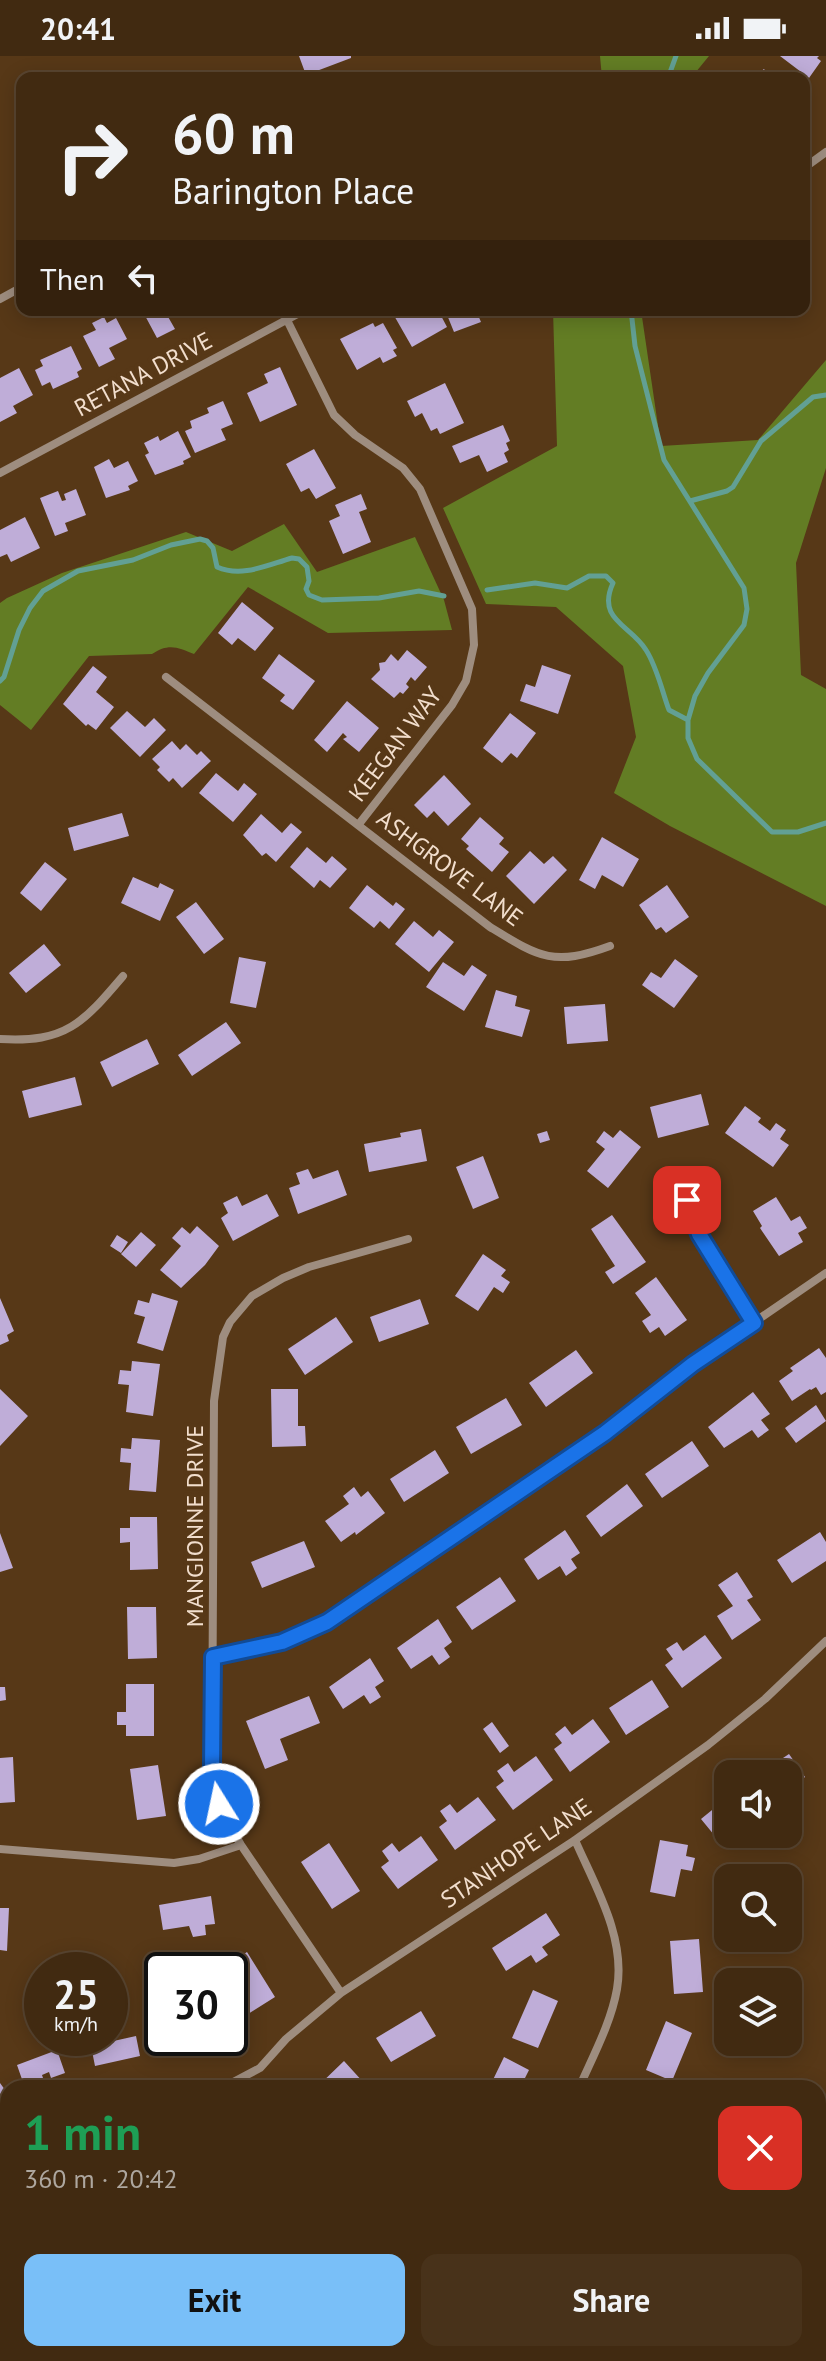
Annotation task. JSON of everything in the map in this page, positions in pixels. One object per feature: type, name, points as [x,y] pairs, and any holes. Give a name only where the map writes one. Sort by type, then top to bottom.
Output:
[{"type":"street","name":"RETANA DRIVE","points":[[0,473],[294,316]]},
{"type":"street","name":"KEEGAN WAY","points":[[287,320],[334,415],[355,435],[403,468],[420,489],[472,609],[474,645],[466,681],[452,705],[359,824]]},
{"type":"street","name":"ASHGROVE LANE","points":[[166,677],[490,927],[519,945],[542,956],[563,960],[610,946]]},
{"type":"street","points":[[0,1039],[33,1039],[64,1032],[94,1011],[123,976]]},
{"type":"street","points":[[687,1200],[699,1234],[754,1323]]},
{"type":"street","name":"MANGIONNE DRIVE","points":[[341,1993],[241,1845],[215,1791],[212,1767],[214,1401],[223,1337],[230,1322],[252,1296],[309,1267],[408,1239]]},
{"type":"street","points":[[213,1657],[282,1642],[327,1622],[605,1433],[693,1364],[826,1273]]},
{"type":"street","name":"STANHOPE LANE","points":[[237,2080],[260,2068],[286,2039],[341,1993],[575,1840],[708,1745],[765,1699],[826,1641]]},
{"type":"street","points":[[575,1840],[603,1904],[615,1937],[618,1957],[614,2002],[582,2080]]},
{"type":"street","points":[[0,1849],[174,1863],[199,1859],[241,1845]]},
{"type":"green space","points":[[600,56],[709,56],[696,72],[601,72]]},
{"type":"green space","points":[[553,316],[642,316],[661,446],[758,440],[826,360],[826,468],[796,563],[801,675],[826,689],[826,906],[670,826],[614,793],[636,737],[623,666],[556,607],[486,604],[443,508],[557,446]]},
{"type":"green space","points":[[284,524],[317,572],[415,537],[444,600],[452,630],[328,633],[248,587],[194,654],[168,647],[152,654],[89,656],[31,730],[0,705],[0,603],[7,598],[62,573],[186,532],[232,551]]},
{"type":"building","points":[[299,56],[351,56],[314,72],[305,72]]},
{"type":"building","points":[[780,56],[819,56],[817,58],[821,61],[810,77],[810,72],[801,72]]},
{"type":"building","points":[[145,316],[168,316],[175,329],[157,338]]},
{"type":"building","points":[[394,316],[441,316],[447,327],[412,347]]},
{"type":"building","points":[[447,316],[478,316],[481,322],[454,332]]},
{"type":"building","points":[[104,317],[107,323],[116,318],[127,339],[109,348],[115,359],[99,367],[83,336],[96,330],[92,323]]},
{"type":"building","points":[[373,323],[375,327],[383,323],[397,348],[393,350],[397,356],[383,363],[380,357],[357,370],[340,339]]},
{"type":"building","points":[[71,346],[82,369],[77,372],[79,377],[53,389],[50,382],[42,386],[35,370],[43,366],[40,360]]},
{"type":"building","points":[[280,367],[297,405],[260,422],[247,393],[268,383],[264,374]]},
{"type":"building","points":[[19,368],[33,395],[13,406],[17,413],[0,422],[0,378]]},
{"type":"building","points":[[445,383],[464,423],[440,434],[437,428],[431,431],[422,413],[415,417],[407,401]]},
{"type":"building","points":[[223,401],[233,424],[221,429],[226,440],[195,453],[185,431],[192,428],[190,421],[209,413],[207,408]]},
{"type":"building","points":[[503,425],[510,441],[506,443],[509,450],[504,453],[508,462],[487,472],[479,455],[460,463],[452,446]]},
{"type":"building","points":[[178,431],[191,457],[183,461],[184,464],[155,475],[145,455],[149,453],[144,443],[158,436],[160,441]]},
{"type":"building","points":[[314,449],[336,488],[316,499],[309,488],[301,492],[286,464]]},
{"type":"building","points":[[109,459],[114,468],[128,461],[138,481],[128,486],[130,490],[106,498],[94,467]]},
{"type":"building","points":[[76,489],[86,515],[65,523],[68,531],[55,536],[40,498],[58,491],[62,501],[66,500],[64,494]]},
{"type":"building","points":[[361,494],[367,509],[359,512],[371,542],[343,554],[329,521],[340,516],[335,505]]},
{"type":"building","points":[[25,517],[40,548],[11,562],[7,554],[0,557],[0,530]]},
{"type":"building","points":[[242,602],[274,628],[255,651],[238,638],[232,645],[218,633]]},
{"type":"building","points":[[407,650],[427,667],[415,681],[411,677],[406,684],[409,687],[394,698],[371,679],[380,670],[379,663],[385,662],[391,654],[398,661]]},
{"type":"building","points":[[279,654],[315,681],[293,710],[280,701],[285,695],[262,678]]},
{"type":"building","points":[[542,665],[571,675],[558,714],[520,701],[526,684],[535,687]]},
{"type":"building","points":[[93,666],[107,677],[96,692],[114,707],[96,730],[88,724],[86,726],[63,704]]},
{"type":"building","points":[[347,701],[379,728],[359,752],[343,739],[347,737],[343,733],[327,752],[314,740]]},
{"type":"building","points":[[127,711],[145,727],[154,718],[166,730],[140,757],[110,728]]},
{"type":"building","points":[[510,713],[536,733],[517,758],[511,753],[502,763],[483,748]]},
{"type":"building","points":[[172,741],[180,750],[186,744],[197,755],[201,751],[211,761],[182,788],[173,778],[169,782],[157,770],[160,767],[152,759]]},
{"type":"building","points":[[216,773],[238,791],[244,783],[257,794],[233,822],[199,793]]},
{"type":"building","points":[[444,775],[471,804],[448,826],[434,811],[427,818],[414,805]]},
{"type":"building","points":[[122,813],[129,836],[74,851],[68,828]]},
{"type":"building","points":[[261,814],[282,833],[291,823],[302,832],[276,862],[266,853],[262,856],[243,835]]},
{"type":"building","points":[[480,817],[504,838],[499,844],[509,852],[492,872],[466,849],[469,846],[461,839]]},
{"type":"building","points":[[602,837],[639,859],[623,887],[602,875],[595,889],[579,880]]},
{"type":"building","points":[[307,847],[326,863],[332,856],[347,869],[330,888],[320,880],[314,888],[290,867]]},
{"type":"building","points":[[530,851],[544,864],[553,856],[567,870],[534,904],[506,876]]},
{"type":"building","points":[[45,862],[67,879],[41,911],[20,893]]},
{"type":"building","points":[[133,877],[158,888],[160,883],[174,890],[160,921],[121,903]]},
{"type":"building","points":[[367,885],[393,906],[396,902],[405,909],[389,929],[380,921],[374,928],[349,908]]},
{"type":"building","points":[[667,885],[689,917],[666,933],[661,927],[656,930],[639,905]]},
{"type":"building","points":[[196,902],[224,939],[204,954],[176,917]]},
{"type":"building","points":[[414,921],[433,937],[439,930],[454,942],[429,972],[395,944]]},
{"type":"building","points":[[44,944],[61,965],[26,993],[9,973]]},
{"type":"building","points":[[239,957],[266,962],[256,1008],[230,1003]]},
{"type":"building","points":[[675,959],[698,976],[674,1008],[642,985],[651,972],[661,978]]},
{"type":"building","points":[[443,962],[464,976],[472,965],[487,975],[464,1011],[426,987]]},
{"type":"building","points":[[496,990],[517,996],[515,1006],[530,1010],[522,1037],[485,1027]]},
{"type":"building","points":[[605,1004],[608,1041],[567,1044],[564,1007]]},
{"type":"building","points":[[226,1022],[241,1043],[192,1076],[178,1055]]},
{"type":"building","points":[[147,1039],[159,1064],[112,1087],[100,1062]]},
{"type":"building","points":[[75,1077],[82,1105],[29,1118],[22,1091]]},
{"type":"building","points":[[701,1094],[709,1125],[658,1138],[650,1107]]},
{"type":"building","points":[[745,1106],[761,1118],[758,1122],[770,1131],[776,1123],[786,1130],[780,1139],[789,1145],[773,1167],[725,1133]]},
{"type":"building","points":[[421,1129],[427,1161],[369,1172],[364,1144],[401,1137],[400,1133]]},
{"type":"building","points":[[620,1130],[641,1147],[608,1188],[587,1171],[605,1149],[596,1142],[604,1131],[613,1138]]},
{"type":"building","points":[[547,1131],[550,1140],[540,1143],[537,1134]]},
{"type":"building","points":[[483,1156],[499,1198],[473,1209],[456,1167]]},
{"type":"building","points":[[308,1169],[313,1179],[338,1170],[347,1195],[298,1214],[289,1188],[300,1184],[296,1173]]},
{"type":"building","points":[[267,1194],[279,1216],[233,1241],[221,1218],[228,1213],[223,1203],[237,1196],[242,1206]]},
{"type":"building","points":[[776,1197],[791,1221],[800,1216],[807,1228],[798,1233],[803,1242],[779,1256],[760,1228],[762,1226],[753,1211]]},
{"type":"building","points":[[612,1215],[646,1262],[613,1284],[605,1272],[615,1266],[591,1229]]},
{"type":"building","points":[[197,1226],[219,1246],[181,1288],[160,1270],[181,1246],[172,1238],[182,1227],[190,1234]]},
{"type":"building","points":[[141,1232],[156,1245],[136,1267],[121,1254]]},
{"type":"building","points":[[117,1235],[128,1242],[121,1253],[110,1246]]},
{"type":"building","points":[[483,1254],[506,1270],[501,1276],[510,1282],[503,1293],[494,1287],[478,1311],[455,1296]]},
{"type":"building","points":[[656,1277],[687,1320],[665,1336],[659,1327],[650,1333],[642,1321],[651,1315],[635,1293]]},
{"type":"building","points":[[152,1293],[178,1301],[163,1351],[137,1343],[145,1317],[134,1314],[138,1300],[149,1303]]},
{"type":"building","points":[[0,1298],[14,1331],[7,1335],[9,1341],[0,1345]]},
{"type":"building","points":[[420,1299],[429,1324],[379,1342],[370,1317]]},
{"type":"building","points":[[336,1317],[353,1342],[305,1375],[288,1349]]},
{"type":"building","points":[[819,1348],[826,1358],[826,1392],[821,1395],[816,1387],[792,1401],[779,1381],[793,1371],[790,1368]]},
{"type":"building","points":[[576,1350],[593,1373],[546,1407],[529,1383]]},
{"type":"building","points":[[132,1361],[160,1364],[153,1416],[126,1412],[129,1385],[118,1384],[120,1370],[131,1371]]},
{"type":"building","points":[[0,1389],[28,1416],[0,1446]]},
{"type":"building","points":[[271,1389],[298,1389],[298,1426],[305,1426],[306,1446],[272,1447]]},
{"type":"building","points":[[753,1392],[770,1414],[761,1420],[769,1430],[758,1438],[752,1430],[724,1448],[708,1427]]},
{"type":"building","points":[[506,1398],[522,1425],[471,1454],[456,1427]]},
{"type":"building","points":[[816,1405],[826,1421],[796,1443],[785,1428]]},
{"type":"building","points":[[132,1438],[160,1440],[156,1492],[129,1490],[131,1463],[120,1462],[121,1448],[131,1449]]},
{"type":"building","points":[[692,1441],[709,1466],[662,1498],[645,1474]]},
{"type":"building","points":[[435,1450],[449,1473],[404,1502],[390,1479]]},
{"type":"building","points":[[627,1484],[643,1506],[601,1537],[586,1516]]},
{"type":"building","points":[[354,1487],[361,1497],[368,1491],[385,1513],[356,1535],[355,1532],[341,1542],[325,1521],[349,1504],[343,1496]]},
{"type":"building","points":[[130,1517],[157,1517],[158,1569],[130,1570],[130,1542],[120,1543],[120,1528],[130,1528]]},
{"type":"building","points":[[565,1530],[580,1553],[571,1559],[577,1568],[566,1576],[560,1566],[538,1580],[524,1559]]},
{"type":"building","points":[[820,1532],[826,1542],[826,1561],[792,1583],[777,1560]]},
{"type":"building","points":[[0,1533],[13,1568],[0,1572]]},
{"type":"building","points":[[304,1541],[315,1567],[262,1588],[251,1562]]},
{"type":"building","points":[[737,1572],[753,1597],[747,1600],[761,1620],[732,1640],[717,1616],[733,1606],[718,1585]]},
{"type":"building","points":[[500,1577],[516,1601],[472,1630],[456,1607]]},
{"type":"building","points":[[127,1607],[156,1607],[157,1658],[128,1659]]},
{"type":"building","points":[[438,1619],[452,1642],[444,1648],[450,1657],[439,1665],[432,1655],[411,1669],[397,1648]]},
{"type":"building","points":[[705,1635],[722,1658],[682,1688],[665,1665],[673,1659],[666,1649],[677,1642],[683,1651]]},
{"type":"building","points":[[370,1658],[384,1681],[375,1687],[381,1697],[370,1704],[364,1695],[343,1709],[329,1687]]},
{"type":"building","points":[[652,1680],[669,1707],[626,1735],[609,1708]]},
{"type":"building","points":[[126,1684],[154,1684],[154,1736],[126,1736],[126,1725],[117,1725],[117,1712],[126,1712]]},
{"type":"building","points":[[0,1687],[5,1687],[6,1700],[0,1701]]},
{"type":"building","points":[[309,1696],[320,1723],[280,1739],[288,1760],[265,1769],[246,1721]]},
{"type":"building","points":[[593,1719],[610,1742],[570,1772],[554,1749],[562,1743],[555,1734],[565,1726],[572,1735]]},
{"type":"building","points":[[492,1722],[509,1746],[500,1753],[483,1729]]},
{"type":"building","points":[[536,1756],[553,1780],[513,1810],[496,1787],[504,1781],[497,1771],[508,1763],[514,1772]]},
{"type":"building","points":[[13,1757],[15,1802],[0,1803],[0,1758]]},
{"type":"building","points":[[158,1765],[166,1816],[137,1820],[130,1769]]},
{"type":"building","points":[[478,1797],[496,1820],[455,1850],[439,1827],[447,1821],[440,1811],[450,1804],[457,1813]]},
{"type":"building","points":[[714,1808],[714,1835],[701,1819]]},
{"type":"building","points":[[421,1836],[438,1860],[398,1889],[381,1867],[389,1861],[382,1851],[392,1843],[399,1852]]},
{"type":"building","points":[[660,1840],[688,1845],[686,1856],[695,1858],[692,1871],[681,1869],[675,1897],[650,1892]]},
{"type":"building","points":[[329,1843],[360,1891],[332,1909],[301,1862]]},
{"type":"building","points":[[211,1896],[215,1924],[205,1925],[206,1935],[193,1937],[189,1926],[163,1930],[159,1905]]},
{"type":"building","points":[[0,1908],[9,1908],[7,1951],[0,1950]]},
{"type":"building","points":[[546,1913],[560,1935],[542,1947],[548,1955],[536,1963],[531,1955],[506,1971],[492,1948]]},
{"type":"building","points":[[699,1939],[703,1992],[674,1994],[670,1941]]},
{"type":"building","points":[[248,1954],[275,1997],[248,2014]]},
{"type":"building","points":[[533,1990],[558,2001],[538,2048],[512,2038]]},
{"type":"building","points":[[421,2011],[436,2036],[391,2062],[376,2038]]},
{"type":"building","points":[[666,2021],[692,2033],[672,2080],[646,2070]]},
{"type":"building","points":[[136,2036],[140,2056],[95,2066],[93,2056],[128,2056],[128,2038]]},
{"type":"building","points":[[41,2056],[59,2056],[65,2073],[51,2078],[49,2072],[42,2075],[44,2080],[22,2080],[17,2065]]},
{"type":"building","points":[[504,2057],[529,2070],[524,2080],[493,2080]]},
{"type":"building","points":[[344,2061],[361,2080],[324,2080]]},
{"type":"waterway","points":[[670,72],[676,56]]},
{"type":"waterway","points":[[632,316],[635,346],[664,460],[744,588],[747,609],[744,625],[695,696],[688,720],[688,738],[697,759],[772,832],[798,832],[826,823]]},
{"type":"waterway","points":[[690,501],[733,487],[761,441],[813,397],[826,395]]},
{"type":"waterway","points":[[0,681],[19,630],[43,591],[78,571],[133,560],[171,545],[200,539],[213,548],[217,567],[226,570],[245,571],[292,558],[299,559],[307,567],[309,581],[306,589],[309,595],[322,600],[379,598],[419,591],[444,596]]},
{"type":"waterway","points":[[487,590],[535,583],[567,588],[589,576],[606,576],[613,583],[609,595],[612,614],[646,650],[669,710],[688,720]]},
{"type":"route","points":[[219,1804],[212,1767],[213,1657],[256,1650],[306,1633],[327,1622],[605,1433],[693,1364],[754,1323],[699,1234],[687,1200]]}]
